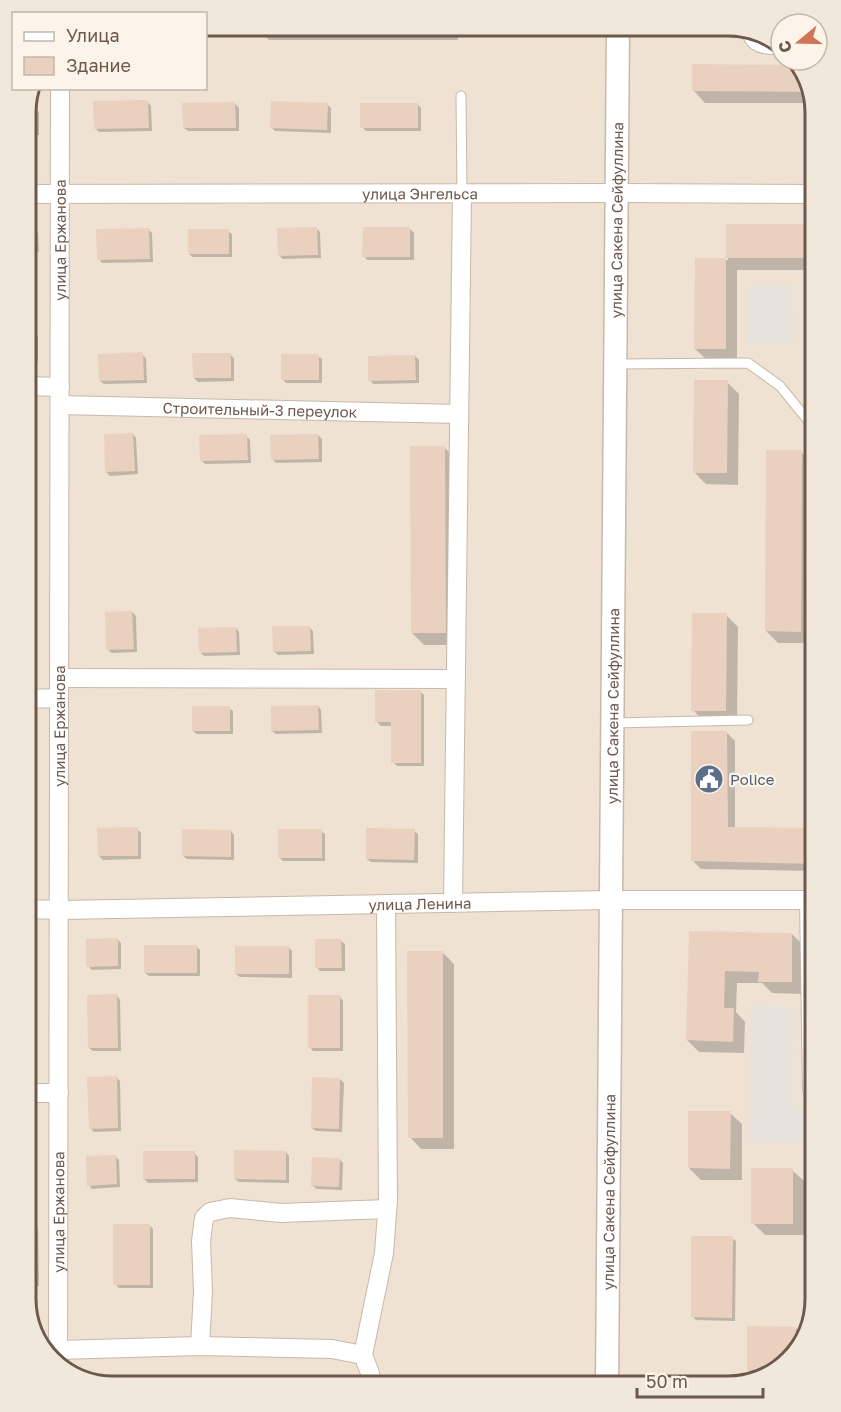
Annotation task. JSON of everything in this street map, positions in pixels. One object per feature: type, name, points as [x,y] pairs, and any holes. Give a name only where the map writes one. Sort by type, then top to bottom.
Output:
[{"type":"street","name":"улица Сакена Сейфуллина","points":[[607,1376],[618,36]]},
{"type":"street","name":"улица Ержанова","points":[[58,1353],[60,90]]},
{"type":"street","points":[[453,903],[462,193]]},
{"type":"street","name":"улица Энгельса","points":[[36,194],[805,194]]},
{"type":"street","points":[[36,386],[60,387]]},
{"type":"street","name":"Строительный-3 переулок","points":[[60,405],[459,414]]},
{"type":"street","points":[[59,678],[456,679]]},
{"type":"street","points":[[36,699],[58,698]]},
{"type":"street","name":"улица Ленина","points":[[36,909],[611,900],[805,900]]},
{"type":"street","points":[[370,1376],[363,1355],[384,1254],[387,1209],[386,904]]},
{"type":"street","points":[[36,1093],[59,1093]]},
{"type":"street","points":[[200,1346],[203,1291],[201,1241],[204,1218],[210,1212],[230,1208],[282,1213],[387,1209]]},
{"type":"street","points":[[62,1357],[200,1346],[332,1349],[363,1355]]},
{"type":"lane","points":[[749,39],[758,48],[769,49]]},
{"type":"lane","points":[[461,96],[462,193]]},
{"type":"lane","points":[[615,364],[748,363],[780,386],[805,415]]},
{"type":"lane","points":[[801,410],[805,411]]},
{"type":"lane","points":[[613,723],[748,720]]},
{"type":"shaded area","points":[[207,36],[733,36],[769,48],[769,72],[793,72],[802,93],[805,113],[805,1299],[797,1333],[786,1350],[771,1363],[748,1373],[728,1376],[108,1376],[79,1368],[62,1357],[49,1342],[40,1324],[36,1299],[36,108],[40,90],[207,90]]},
{"type":"shaded area","points":[[747,286],[793,286],[794,343],[748,344]]},
{"type":"shaded area","points":[[750,1006],[794,1007],[793,1107],[805,1108],[805,1143],[749,1142]]},
{"type":"building","points":[[692,64],[769,65],[769,72],[793,72],[802,92],[692,91]]},
{"type":"building","points":[[148,100],[149,128],[94,129],[93,101]]},
{"type":"building","points":[[271,101],[328,103],[327,130],[270,128]]},
{"type":"building","points":[[235,102],[236,128],[183,128],[182,103]]},
{"type":"building","points":[[360,103],[418,103],[418,128],[360,128]]},
{"type":"building","points":[[726,224],[805,224],[805,258],[726,258]]},
{"type":"building","points":[[317,227],[318,255],[278,256],[277,228]]},
{"type":"building","points":[[363,227],[410,227],[410,257],[362,257]]},
{"type":"building","points":[[149,228],[150,259],[97,260],[96,229]]},
{"type":"building","points":[[188,229],[229,229],[229,254],[188,254]]},
{"type":"building","points":[[695,258],[726,258],[726,349],[694,349]]},
{"type":"building","points":[[143,352],[144,380],[99,381],[98,354]]},
{"type":"building","points":[[192,353],[231,353],[231,378],[193,378]]},
{"type":"building","points":[[281,354],[319,354],[319,380],[281,380]]},
{"type":"building","points":[[415,355],[416,380],[368,381],[368,356]]},
{"type":"building","points":[[694,380],[728,380],[727,473],[693,473]]},
{"type":"building","points":[[133,433],[135,471],[105,472],[104,434]]},
{"type":"building","points":[[247,434],[248,460],[200,461],[199,435]]},
{"type":"building","points":[[318,434],[319,459],[271,460],[270,435]]},
{"type":"building","points":[[410,446],[445,446],[446,633],[411,633]]},
{"type":"building","points":[[766,450],[802,450],[801,632],[765,631]]},
{"type":"building","points":[[132,611],[134,649],[106,650],[105,612]]},
{"type":"building","points":[[692,613],[727,613],[726,711],[691,711]]},
{"type":"building","points":[[272,626],[310,626],[311,651],[273,652]]},
{"type":"building","points":[[236,627],[237,652],[199,653],[198,628]]},
{"type":"building","points":[[375,690],[421,690],[421,763],[391,763],[391,722],[375,722]]},
{"type":"building","points":[[318,705],[319,730],[271,731],[271,706]]},
{"type":"building","points":[[192,706],[230,706],[230,731],[192,731]]},
{"type":"building","points":[[691,731],[727,731],[728,827],[805,828],[805,864],[691,861]]},
{"type":"building","points":[[138,827],[138,856],[98,856],[97,828]]},
{"type":"building","points":[[366,828],[415,829],[414,860],[366,859]]},
{"type":"building","points":[[182,829],[231,830],[231,857],[182,856]]},
{"type":"building","points":[[278,829],[322,829],[322,858],[278,858]]},
{"type":"building","points":[[689,931],[792,933],[792,982],[758,982],[759,972],[725,971],[724,1008],[734,1008],[733,1042],[686,1040]]},
{"type":"building","points":[[118,938],[118,966],[86,967],[86,939]]},
{"type":"building","points":[[315,939],[341,939],[342,968],[315,968]]},
{"type":"building","points":[[144,945],[197,945],[197,973],[144,973]]},
{"type":"building","points":[[235,946],[289,946],[289,974],[235,974]]},
{"type":"building","points":[[407,951],[443,951],[443,1138],[408,1138]]},
{"type":"building","points":[[117,994],[118,1048],[88,1048],[87,995]]},
{"type":"building","points":[[308,995],[340,995],[340,1048],[308,1048]]},
{"type":"building","points":[[117,1076],[118,1128],[89,1129],[87,1077]]},
{"type":"building","points":[[312,1077],[340,1078],[339,1129],[311,1128]]},
{"type":"building","points":[[688,1111],[731,1111],[730,1169],[688,1168]]},
{"type":"building","points":[[234,1150],[286,1151],[286,1180],[234,1179]]},
{"type":"building","points":[[143,1151],[195,1151],[195,1179],[143,1179]]},
{"type":"building","points":[[116,1155],[117,1184],[87,1186],[86,1156]]},
{"type":"building","points":[[312,1157],[340,1158],[339,1187],[311,1186]]},
{"type":"building","points":[[751,1168],[793,1168],[793,1224],[751,1224]]},
{"type":"building","points":[[113,1224],[150,1224],[150,1285],[113,1285]]},
{"type":"building","points":[[691,1236],[733,1236],[732,1318],[691,1317]]},
{"type":"building","points":[[747,1326],[796,1327],[796,1335],[792,1342],[779,1357],[762,1368],[747,1373]]},
{"type":"building","points":[[300,1375],[337,1375],[337,1376]]},
{"type":"place","name":"Police","points":[[709,779]]}]
